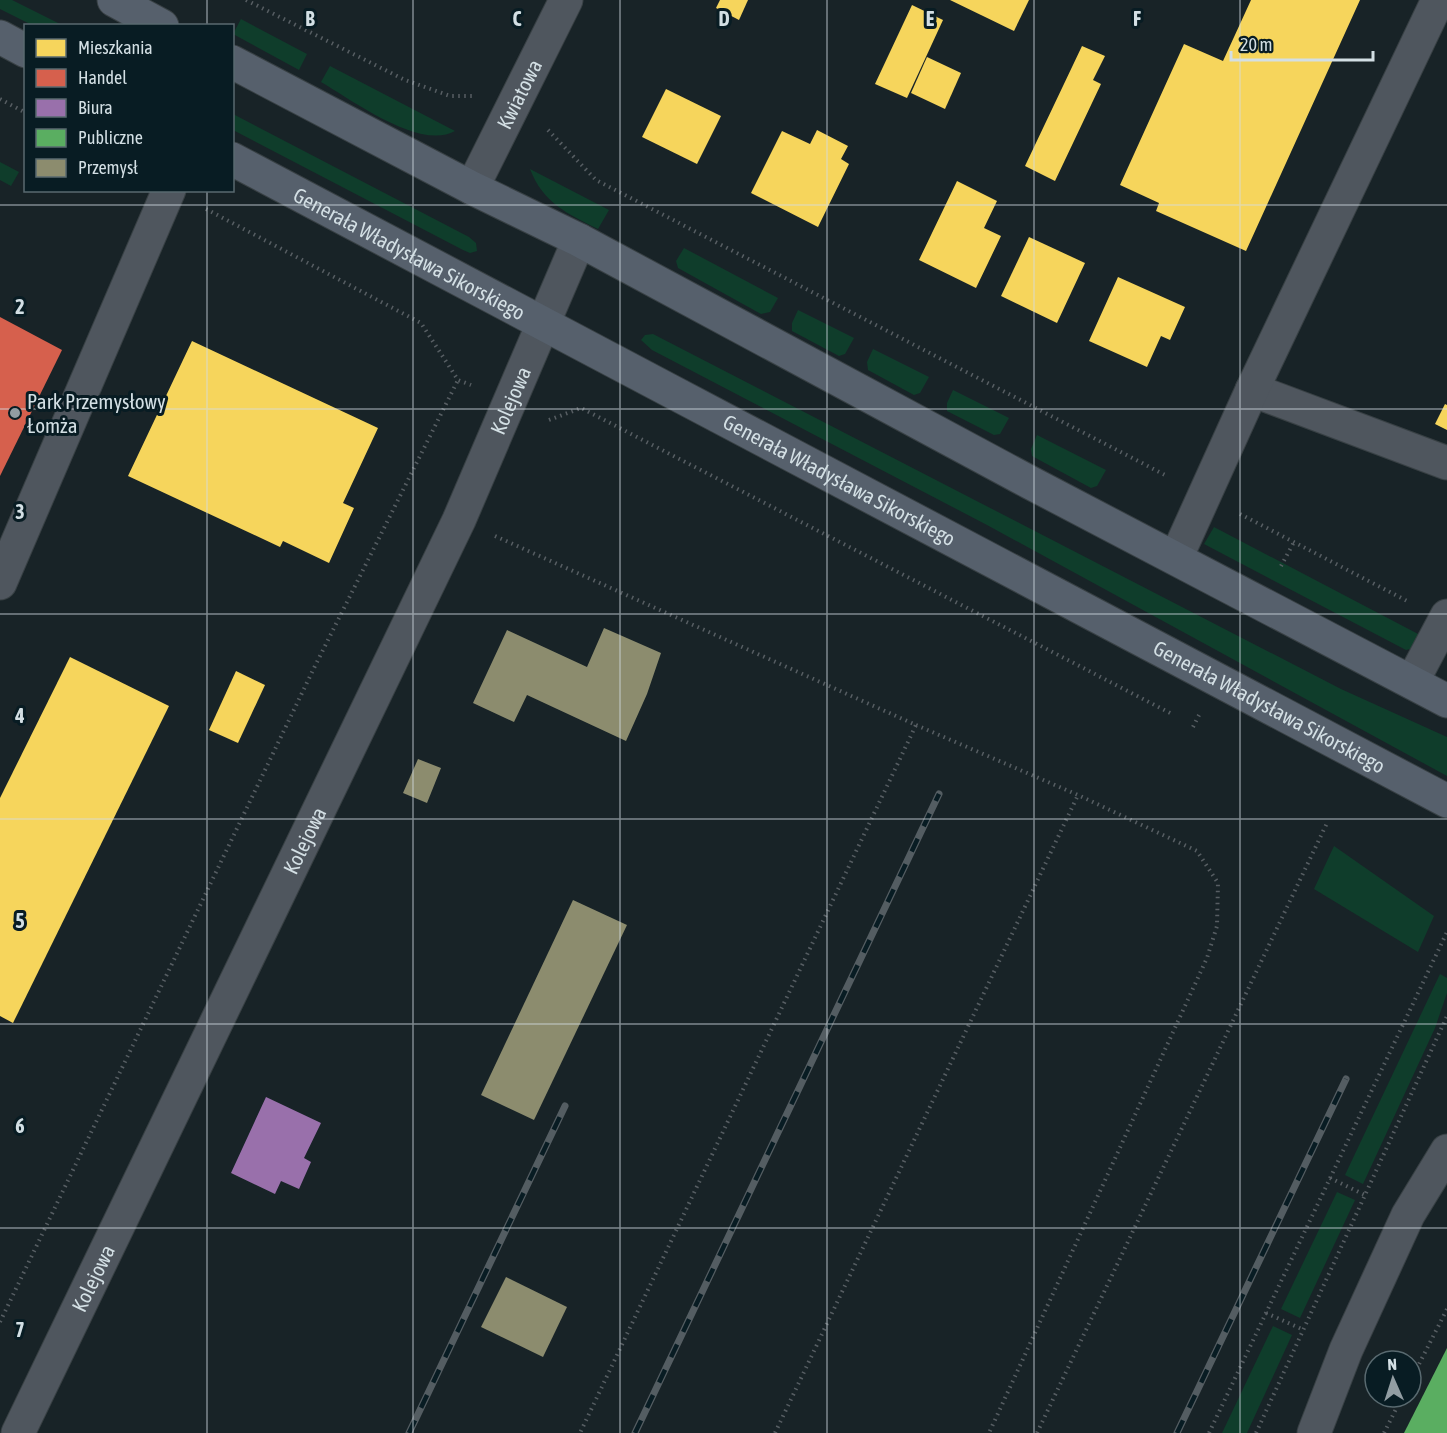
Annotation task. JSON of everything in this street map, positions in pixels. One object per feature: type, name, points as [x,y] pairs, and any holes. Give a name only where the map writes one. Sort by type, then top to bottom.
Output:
[{"type":"main road","points":[[114,0],[158,24]]},
{"type":"main road","points":[[0,38],[24,50]]},
{"type":"main road","points":[[234,63],[472,188],[579,240],[1447,701]]},
{"type":"main road","name":"Generała Władysława Sikorskiego","points":[[234,160],[541,324],[1033,580],[1447,801]]},
{"type":"street","name":"Kwiatowa","points":[[472,188],[566,0]]},
{"type":"street","points":[[1176,558],[1252,390],[1438,0]]},
{"type":"street","points":[[0,583],[9,541],[168,192]]},
{"type":"street","name":"Kolejowa","points":[[18,1433],[459,520],[508,400],[579,240]]},
{"type":"street","points":[[1252,390],[1447,463]]},
{"type":"street","points":[[1412,682],[1446,618]]},
{"type":"street","points":[[1314,1433],[1346,1350],[1408,1215],[1447,1151]]},
{"type":"path","points":[[246,0],[405,80],[450,96],[485,95],[542,123],[596,180],[1205,496],[1446,618]]},
{"type":"path","points":[[0,99],[24,112]]},
{"type":"path","points":[[201,207],[421,323],[458,380],[508,400],[549,420],[581,408],[1174,715]]},
{"type":"path","points":[[0,1322],[314,668],[458,380]]},
{"type":"path","points":[[459,520],[916,725],[1078,795],[1197,851],[1218,883],[1217,926],[1207,958],[989,1433]]},
{"type":"path","points":[[580,1433],[916,725]]},
{"type":"path","points":[[775,1433],[1078,795]]},
{"type":"path","points":[[1037,1433],[1327,823]]},
{"type":"path","points":[[1209,1433],[1447,932]]},
{"type":"path","points":[[1256,1433],[1447,1016]]},
{"type":"path","points":[[1423,1356],[1447,1309]]},
{"type":"path","points":[[1384,1433],[1396,1409]]},
{"type":"green space","points":[[0,0],[12,0],[60,24],[30,24],[0,9]]},
{"type":"green space","points":[[241,19],[307,54],[299,70],[234,35]]},
{"type":"green space","points":[[330,66],[455,131],[440,135],[424,134],[386,121],[321,82]]},
{"type":"green space","points":[[234,115],[469,237],[476,243],[477,251],[470,253],[234,131]]},
{"type":"green space","points":[[0,162],[19,172],[11,186],[0,180]]},
{"type":"green space","points":[[530,169],[609,210],[598,229],[549,199],[535,181]]},
{"type":"green space","points":[[684,248],[778,298],[770,312],[761,314],[678,268],[676,261]]},
{"type":"green space","points":[[798,310],[854,338],[845,354],[839,356],[792,331],[792,323]]},
{"type":"green space","points":[[653,334],[1341,689],[1447,737],[1447,776],[987,525],[652,350],[641,340],[645,335]]},
{"type":"green space","points":[[873,349],[929,377],[920,393],[914,395],[868,370],[867,362]]},
{"type":"green space","points":[[953,390],[1009,418],[1000,434],[994,435],[947,411],[947,403]]},
{"type":"green space","points":[[1037,435],[1106,470],[1097,486],[1091,488],[1032,456],[1031,449]]},
{"type":"green space","points":[[1214,527],[1420,635],[1414,648],[1406,650],[1204,544]]},
{"type":"green space","points":[[1334,846],[1434,916],[1418,952],[1314,889]]},
{"type":"green space","points":[[1440,974],[1447,978],[1447,993],[1435,1028],[1363,1184],[1345,1175]]},
{"type":"green space","points":[[1337,1192],[1355,1200],[1300,1318],[1281,1309]]},
{"type":"green space","points":[[1273,1326],[1292,1335],[1247,1433],[1222,1433]]},
{"type":"building: Mieszkania","points":[[720,0],[748,0],[739,20],[716,8]]},
{"type":"building: Mieszkania","points":[[950,0],[1029,0],[1014,31]]},
{"type":"building: Mieszkania","points":[[1251,0],[1360,0],[1246,251],[1156,211],[1159,203],[1120,185],[1184,44],[1223,61]]},
{"type":"building: Mieszkania","points":[[912,5],[943,20],[907,98],[875,84]]},
{"type":"building: Mieszkania","points":[[1082,46],[1105,56],[1093,80],[1101,84],[1055,181],[1025,166]]},
{"type":"building: Mieszkania","points":[[927,57],[961,73],[945,109],[911,93]]},
{"type":"building: Mieszkania","points":[[666,89],[721,116],[697,164],[642,137]]},
{"type":"building: Mieszkania","points":[[817,130],[848,146],[841,159],[849,164],[818,227],[751,193],[782,131],[810,144]]},
{"type":"building: Mieszkania","points":[[957,181],[997,201],[984,228],[1001,236],[976,288],[919,260]]},
{"type":"building: Mieszkania","points":[[1029,237],[1085,263],[1057,323],[1001,296]]},
{"type":"building: Mieszkania","points":[[1118,277],[1185,307],[1170,340],[1161,336],[1147,367],[1089,341]]},
{"type":"building: Mieszkania","points":[[192,341],[378,428],[343,503],[354,508],[329,563],[283,541],[280,547],[128,476]]},
{"type":"building: Mieszkania","points":[[1445,404],[1447,405],[1447,430],[1435,424]]},
{"type":"building: Mieszkania","points":[[70,657],[169,706],[13,1023],[0,1016],[0,798]]},
{"type":"building: Mieszkania","points":[[236,671],[265,685],[238,743],[209,730]]},
{"type":"building: Handel","name":"Park Przemysłowy Łomża","points":[[0,317],[62,350],[0,476]]},
{"type":"building: Biura","points":[[266,1097],[321,1123],[304,1158],[311,1162],[299,1189],[281,1181],[275,1194],[231,1173]]},
{"type":"building: Publiczne","points":[[1447,1348],[1447,1433],[1404,1433],[1416,1409],[1423,1409],[1423,1395]]},
{"type":"building: Przemysł","points":[[604,628],[661,653],[647,694],[626,741],[527,695],[514,722],[473,703],[507,630],[587,667]]},
{"type":"building: Przemysł","points":[[418,759],[441,768],[427,803],[403,793]]},
{"type":"building: Przemysł","points":[[573,900],[627,925],[534,1120],[481,1095]]},
{"type":"building: Przemysł","points":[[506,1277],[567,1307],[543,1357],[481,1327]]},
{"type":"railway","points":[[635,1433],[939,794]]},
{"type":"railway","points":[[1177,1433],[1346,1079]]},
{"type":"railway","points":[[409,1433],[565,1106]]},
{"type":"place","name":"Park Przemysłowy Łomża","points":[[15,413]]}]
